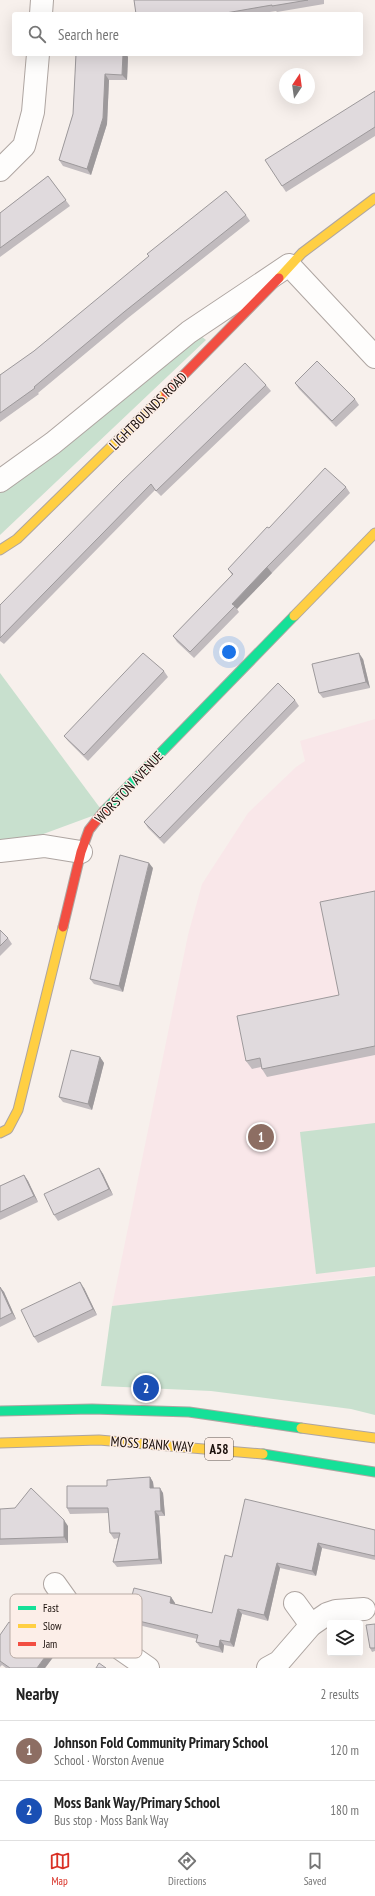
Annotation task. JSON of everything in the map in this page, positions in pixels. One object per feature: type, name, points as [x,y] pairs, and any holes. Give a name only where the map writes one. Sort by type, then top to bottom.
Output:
[{"type":"main road","name":"LIGHTBOUNDS ROAD","points":[[0,550],[17,539],[85,474],[208,351],[289,265],[302,253],[375,198]]},
{"type":"main road","name":"WORSTON AVENUE","points":[[0,1133],[8,1128],[18,1110],[81,852],[89,830],[103,812],[375,533]]},
{"type":"main road","name":"A58","points":[[0,1412],[92,1409],[189,1412],[375,1438]]},
{"type":"main road","name":"MOSS BANK WAY","points":[[0,1443],[100,1440],[254,1452],[375,1472]]},
{"type":"street","points":[[41,12],[42,0]]},
{"type":"street","points":[[0,170],[24,146],[33,112],[38,56]]},
{"type":"street","points":[[289,265],[375,357]]},
{"type":"street","name":"LIGHTBOUNDS ROAD","points":[[0,481],[53,443],[189,332],[289,265]]},
{"type":"street","points":[[0,851],[44,846],[81,852]]},
{"type":"street","points":[[55,1584],[62,1594]]},
{"type":"street","points":[[295,1603],[311,1625]]},
{"type":"street","points":[[268,1668],[279,1662],[311,1625],[327,1614],[336,1611],[364,1609]]},
{"type":"street","points":[[134,1658],[148,1668]]},
{"type":"shaded area","points":[[375,719],[375,1275],[112,1306],[188,935],[202,884],[248,813],[296,767],[305,761],[300,741]]},
{"type":"green space","points":[[201,336],[206,340],[0,535],[0,493],[71,443]]},
{"type":"green space","points":[[0,673],[103,812],[0,850]]},
{"type":"green space","points":[[375,1123],[375,1267],[316,1274],[300,1132]]},
{"type":"green space","points":[[375,1276],[375,1415],[351,1409],[211,1391],[101,1386],[112,1306]]},
{"type":"building","points":[[134,0],[308,0],[232,12],[136,12]]},
{"type":"building","points":[[76,56],[123,56],[122,75],[105,74],[103,118],[87,169],[59,160],[73,114]]},
{"type":"building","points":[[375,91],[375,127],[282,186],[265,160]]},
{"type":"building","points":[[48,176],[66,200],[0,248],[0,213]]},
{"type":"building","points":[[226,191],[246,215],[124,312],[34,387],[35,388],[0,413],[0,375],[34,351],[149,256],[147,254]]},
{"type":"building","points":[[317,361],[355,399],[332,421],[295,383]]},
{"type":"building","points":[[245,363],[266,385],[156,491],[151,484],[0,638],[0,605],[122,481]]},
{"type":"building","points":[[325,468],[346,487],[232,604],[235,606],[190,652],[173,636],[233,574],[228,569]]},
{"type":"building","points":[[143,653],[164,671],[84,755],[64,736]]},
{"type":"building","points":[[359,653],[366,682],[319,693],[312,664]]},
{"type":"building","points":[[278,683],[295,700],[160,838],[144,822]]},
{"type":"building","points":[[120,855],[149,863],[119,986],[90,979]]},
{"type":"building","points":[[375,891],[375,1046],[262,1069],[260,1058],[246,1061],[237,1016],[339,995],[320,902]]},
{"type":"building","points":[[0,930],[8,938],[0,946]]},
{"type":"building","points":[[71,1050],[100,1057],[88,1104],[59,1097]]},
{"type":"building","points":[[99,1168],[109,1189],[54,1215],[44,1194]]},
{"type":"building","points":[[24,1175],[34,1196],[0,1212],[0,1186]]},
{"type":"building","points":[[80,1282],[93,1309],[34,1337],[21,1310]]},
{"type":"building","points":[[0,1287],[12,1313],[0,1319]]},
{"type":"building","points":[[150,1477],[150,1488],[160,1488],[161,1511],[155,1511],[159,1559],[113,1562],[120,1533],[110,1533],[108,1508],[67,1508],[67,1486],[107,1486],[107,1480]]},
{"type":"building","points":[[31,1488],[64,1520],[64,1537],[0,1539],[0,1509],[15,1508]]},
{"type":"building","points":[[245,1499],[375,1530],[375,1556],[318,1543],[312,1571],[277,1563],[264,1615],[238,1609],[230,1642],[220,1640],[219,1647],[196,1642],[198,1635],[142,1622],[142,1594],[132,1594],[134,1588],[171,1597],[170,1603],[212,1613],[225,1555],[232,1557]]},
{"type":"building","points":[[9,1622],[10,1623],[10,1658],[44,1658],[37,1668],[10,1668],[0,1661],[0,1635]]},
{"type":"building","points":[[375,1624],[375,1648],[370,1648],[366,1625]]},
{"type":"building","points":[[99,1663],[106,1668],[96,1668]]},
{"type":"traffic: fast","points":[[104,811],[294,616]]},
{"type":"traffic: fast","points":[[0,1411],[92,1409],[189,1412],[301,1428]]},
{"type":"traffic: fast","points":[[263,1454],[375,1472]]},
{"type":"traffic: slow","points":[[279,278],[302,253],[375,198]]},
{"type":"traffic: slow","points":[[0,550],[17,539],[166,393]]},
{"type":"traffic: slow","points":[[294,616],[375,533]]},
{"type":"traffic: slow","points":[[0,1133],[8,1129],[18,1110],[63,927]]},
{"type":"traffic: slow","points":[[301,1428],[375,1438]]},
{"type":"traffic: slow","points":[[0,1443],[99,1440],[263,1454]]},
{"type":"traffic: jam","points":[[166,393],[279,278]]},
{"type":"traffic: jam","points":[[63,927],[81,852],[89,830],[104,811]]},
{"type":"place","name":"Johnson Fold Community Primary School","points":[[261,1137]]},
{"type":"place","name":"Moss Bank Way/Primary School","points":[[146,1388]]}]
